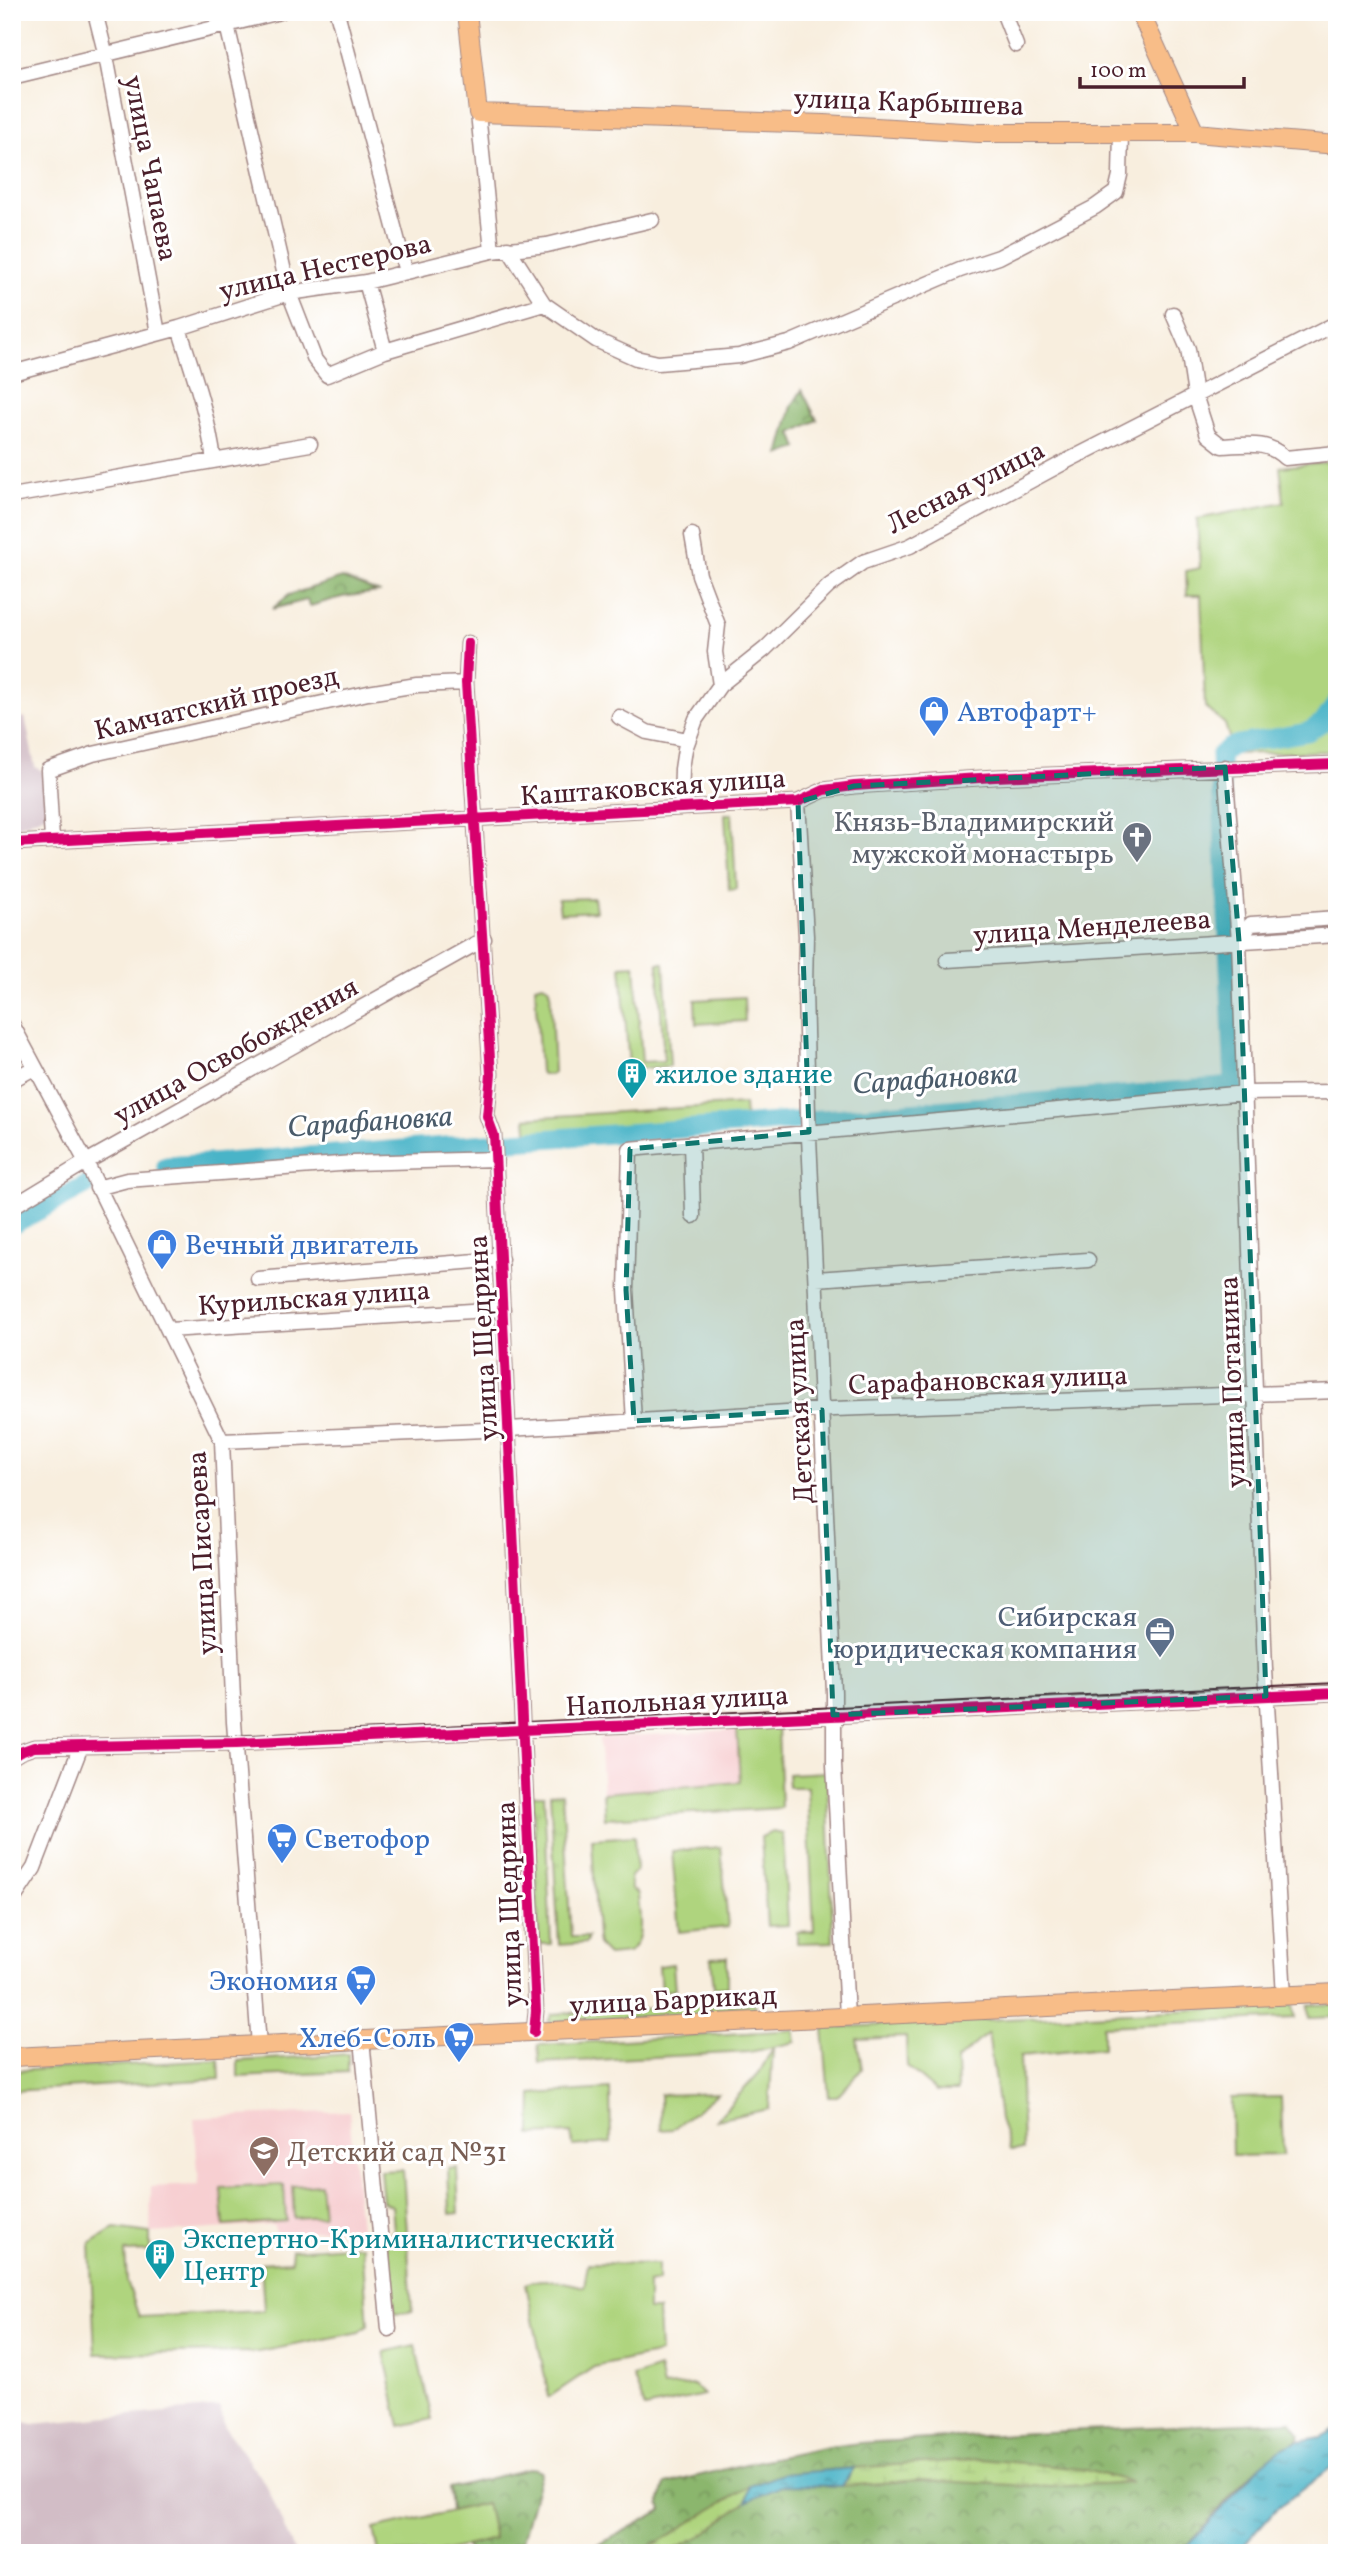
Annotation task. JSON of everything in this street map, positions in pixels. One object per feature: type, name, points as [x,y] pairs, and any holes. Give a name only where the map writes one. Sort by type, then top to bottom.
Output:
[{"type":"main road","points":[[467,12],[478,113]]},
{"type":"main road","points":[[1140,12],[1195,133]]},
{"type":"main road","name":"улица Карбышева","points":[[478,113],[824,124],[979,133],[1195,133],[1337,145]]},
{"type":"main road","name":"улица Баррикад","points":[[12,2057],[1337,1993]]},
{"type":"street","name":"улица Чапаева","points":[[95,12],[106,56],[158,333]]},
{"type":"street","points":[[12,77],[106,56],[226,19],[279,12]]},
{"type":"street","points":[[337,12],[406,272]]},
{"type":"street","points":[[1003,12],[1016,45]]},
{"type":"street","points":[[226,19],[289,293],[315,360],[327,375],[385,351],[544,304]]},
{"type":"street","points":[[478,113],[492,251]]},
{"type":"street","points":[[508,248],[544,304],[596,340],[636,359],[658,363],[739,356],[789,343],[923,285],[999,257],[1095,207],[1116,192],[1120,175],[1121,132]]},
{"type":"street","name":"улица Нестерова","points":[[12,373],[179,328],[289,293],[366,282],[492,251],[547,245],[652,220]]},
{"type":"street","points":[[366,282],[385,351]]},
{"type":"street","points":[[1173,314],[1188,349],[1195,395],[1208,435],[1222,446],[1264,445],[1285,458],[1337,453]]},
{"type":"street","name":"Лесная улица","points":[[681,807],[681,769],[696,719],[720,685],[765,649],[829,586],[863,562],[910,546],[1337,323]]},
{"type":"street","points":[[179,328],[200,392],[214,461]]},
{"type":"street","points":[[12,496],[310,444]]},
{"type":"street","points":[[692,536],[699,575],[718,625],[715,652],[720,685]]},
{"type":"street","name":"улица Щедрина","points":[[468,643],[466,683],[491,1074],[487,1116],[494,1135],[496,1156],[536,2006],[534,2032]]},
{"type":"street","name":"Камчатский проезд","points":[[52,840],[48,770],[93,754],[368,693],[417,685],[466,683]]},
{"type":"street","points":[[618,717],[647,732],[688,740]]},
{"type":"street","name":"Каштаковская улица","points":[[12,843],[798,802],[824,790],[854,786],[995,777],[1337,764]]},
{"type":"street","name":"улица Потанина","points":[[1225,767],[1239,941],[1266,1696],[1283,1996]]},
{"type":"street","name":"Детская улица","points":[[798,802],[806,936],[808,1115],[847,2017]]},
{"type":"street","name":"улица Менделеева","points":[[1239,941],[1251,924],[1337,918]]},
{"type":"street","name":"улица Менделеева","points":[[947,960],[1337,935]]},
{"type":"street","name":"улица Освобождения","points":[[12,1207],[86,1162],[484,939]]},
{"type":"street","name":"улица Писарева","points":[[12,1024],[86,1162],[222,1441],[236,1743],[259,2045]]},
{"type":"street","points":[[12,1080],[34,1068]]},
{"type":"street","points":[[634,1421],[626,1290],[630,1149],[1245,1093],[1337,1092]]},
{"type":"street","points":[[691,1143],[693,1216]]},
{"type":"street","points":[[97,1188],[127,1180],[496,1156]]},
{"type":"street","name":"Курильская улица","points":[[258,1279],[501,1259]]},
{"type":"street","points":[[816,1279],[1088,1260]]},
{"type":"street","name":"Курильская улица","points":[[169,1330],[503,1309]]},
{"type":"street","name":"Сарафановская улица","points":[[222,1441],[509,1429],[822,1410],[1337,1391]]},
{"type":"street","name":"Напольная улица","points":[[16,1755],[34,1747],[236,1743],[1337,1693]]},
{"type":"street","points":[[12,1907],[34,1868],[81,1746]]},
{"type":"street","points":[[362,2039],[389,2329]]},
{"type":"highlighted area","points":[[1225,767],[1239,941],[1266,1696],[833,1715],[822,1410],[634,1421],[626,1290],[630,1149],[809,1132],[798,802],[854,786]]},
{"type":"shaded area","points":[[25,717],[35,767],[43,771],[47,814],[12,829],[12,719]]},
{"type":"shaded area","points":[[778,1727],[781,1808],[605,1818],[599,1738]]},
{"type":"shaded area","points":[[349,2111],[360,2227],[276,2234],[274,2225],[150,2233],[151,2187],[199,2185],[194,2118]]},
{"type":"shaded area","points":[[220,2407],[225,2428],[267,2487],[295,2553],[12,2553],[12,2419],[33,2424]]},
{"type":"green space","points":[[802,390],[817,420],[792,433],[798,448],[779,455],[792,406]]},
{"type":"green space","points":[[1337,461],[1337,751],[1234,754],[1225,724],[1205,707],[1201,595],[1187,595],[1186,571],[1200,568],[1197,519],[1284,502],[1280,467]]},
{"type":"green space","points":[[342,578],[378,592],[342,597],[310,606],[307,600],[272,609],[289,595]]},
{"type":"green space","points":[[725,814],[732,814],[736,889],[729,890]]},
{"type":"green space","points":[[594,898],[596,911],[560,913],[558,899]]},
{"type":"green space","points":[[658,963],[664,963],[670,1066],[634,1069],[629,1066],[621,966],[635,965],[642,1062],[664,1061]]},
{"type":"green space","points":[[543,984],[550,988],[554,1072],[550,1075],[540,1072],[535,986]]},
{"type":"green space","points":[[744,997],[745,1021],[696,1024],[695,1000]]},
{"type":"green space","points":[[744,1104],[745,1120],[528,1139],[526,1118]]},
{"type":"green space","points":[[778,1727],[781,1808],[605,1818],[603,1793],[740,1782],[737,1729]]},
{"type":"green space","points":[[827,1772],[833,1942],[797,1943],[797,1932],[814,1931],[807,1787],[789,1787],[788,1774]]},
{"type":"green space","points":[[562,1793],[571,1937],[588,1937],[586,1943],[559,1945],[550,1794]]},
{"type":"green space","points":[[533,1795],[544,1795],[551,1944],[539,1944]]},
{"type":"green space","points":[[772,1832],[783,1834],[788,1925],[767,1926],[761,1837]]},
{"type":"green space","points":[[634,1836],[636,1871],[630,1877],[631,1889],[638,1894],[639,1934],[634,1947],[628,1953],[608,1955],[598,1945],[597,1938],[592,1839]]},
{"type":"green space","points":[[721,1847],[728,1927],[679,1932],[672,1851]]},
{"type":"green space","points":[[727,1957],[727,1987],[714,1988],[711,1958]]},
{"type":"green space","points":[[673,1964],[675,1990],[661,1991],[659,1966]]},
{"type":"green space","points":[[755,2003],[755,2011],[548,2022],[552,2014]]},
{"type":"green space","points":[[1337,2004],[1337,2017],[1309,2018],[1308,2005]]},
{"type":"green space","points":[[1293,2005],[1295,2018],[1103,2026],[1103,2048],[1020,2056],[1023,2150],[1010,2150],[1000,2119],[988,2033],[957,2060],[958,2091],[936,2091],[907,2066],[906,2037],[857,2039],[862,2069],[837,2097],[829,2097],[823,2028]]},
{"type":"green space","points":[[794,2030],[796,2042],[750,2052],[539,2063],[538,2045]]},
{"type":"green space","points":[[773,2048],[769,2109],[716,2120],[759,2073]]},
{"type":"green space","points":[[348,2054],[348,2072],[238,2077],[238,2061]]},
{"type":"green space","points":[[219,2060],[220,2079],[12,2091],[12,2071]]},
{"type":"green space","points":[[610,2089],[611,2143],[573,2146],[571,2133],[531,2135],[532,2094]]},
{"type":"green space","points":[[718,2093],[673,2129],[661,2130],[660,2095]]},
{"type":"green space","points":[[1281,2097],[1283,2155],[1232,2156],[1231,2098]]},
{"type":"green space","points":[[457,2168],[459,2213],[450,2214],[448,2169]]},
{"type":"green space","points":[[403,2170],[412,2311],[395,2313],[385,2238],[394,2231],[392,2206],[383,2202],[380,2171]]},
{"type":"green space","points":[[320,2184],[323,2216],[294,2218],[292,2186]]},
{"type":"green space","points":[[284,2185],[286,2221],[224,2226],[221,2188]]},
{"type":"green space","points":[[115,2228],[150,2233],[150,2251],[125,2252],[127,2281],[139,2317],[261,2311],[264,2309],[261,2263],[291,2261],[292,2250],[362,2245],[368,2325],[360,2332],[259,2352],[95,2354],[90,2244]]},
{"type":"green space","points":[[588,2263],[658,2264],[658,2281],[648,2283],[648,2310],[658,2310],[660,2353],[594,2367],[549,2397],[526,2284],[547,2280],[584,2287]]},
{"type":"green space","points":[[415,2345],[432,2419],[400,2426],[384,2352]]},
{"type":"green space","points":[[659,2368],[663,2387],[694,2385],[704,2395],[645,2408],[633,2377]]},
{"type":"green space","points":[[1291,2421],[1300,2434],[1298,2441],[1281,2450],[1250,2476],[1182,2553],[584,2553],[662,2510],[660,2504],[665,2484],[828,2447],[1083,2430]]},
{"type":"green space","points":[[981,2459],[1081,2469],[1132,2482],[1052,2487],[920,2480],[842,2486],[854,2468]]},
{"type":"green space","points":[[532,2468],[541,2471],[522,2541],[522,2553],[472,2553],[465,2546],[494,2539],[486,2503],[451,2511],[449,2488]]},
{"type":"green space","points":[[750,2486],[746,2502],[701,2536],[665,2553],[635,2553],[658,2542]]},
{"type":"green space","points":[[486,2503],[494,2539],[435,2553],[379,2553],[374,2529]]},
{"type":"water","points":[[1337,2428],[1337,2463],[1275,2510],[1237,2553],[1182,2553],[1261,2465],[1281,2449],[1298,2441],[1321,2437]]},
{"type":"water","points":[[854,2468],[842,2486],[784,2485],[746,2502],[750,2486],[782,2474]]},
{"type":"waterway","name":"Сарафановка","points":[[1228,939],[1220,755],[1238,744],[1308,732],[1324,721],[1337,702]]},
{"type":"waterway","points":[[1252,933],[1337,928]]},
{"type":"waterway","name":"Сарафановка","points":[[166,1166],[1234,1086],[1228,946]]},
{"type":"waterway","name":"Сарафановка","points":[[12,1225],[87,1185]]},
{"type":"tram line","points":[[12,1751],[22,1745],[39,1742],[235,1736],[1337,1683]]},
{"type":"cycle path","points":[[468,643],[466,683],[491,1074],[487,1116],[494,1135],[495,1153],[536,2011],[534,2032]]},
{"type":"cycle path","points":[[12,843],[798,802],[824,790],[854,786],[995,777],[1337,764]]},
{"type":"cycle path","points":[[12,1757],[34,1747],[236,1743],[1337,1693]]},
{"type":"place","name":"Автофарт+","points":[[934,738]]},
{"type":"place","name":"Князь-Владимирский мужской монастырь","points":[[1137,864]]},
{"type":"place","name":"жилое здание","points":[[632,1100]]},
{"type":"place","name":"Вечный двигатель","points":[[162,1271]]},
{"type":"place","name":"Сибирская юридическая компания","points":[[1160,1659]]},
{"type":"place","name":"Светофор","points":[[282,1865]]},
{"type":"place","name":"Экономия","points":[[361,2007]]},
{"type":"place","name":"Хлеб-Соль","points":[[459,2064]]},
{"type":"place","name":"Детский сад №31","points":[[264,2178]]},
{"type":"place","name":"Экспертно-Криминалистический Центр","points":[[160,2281]]}]
